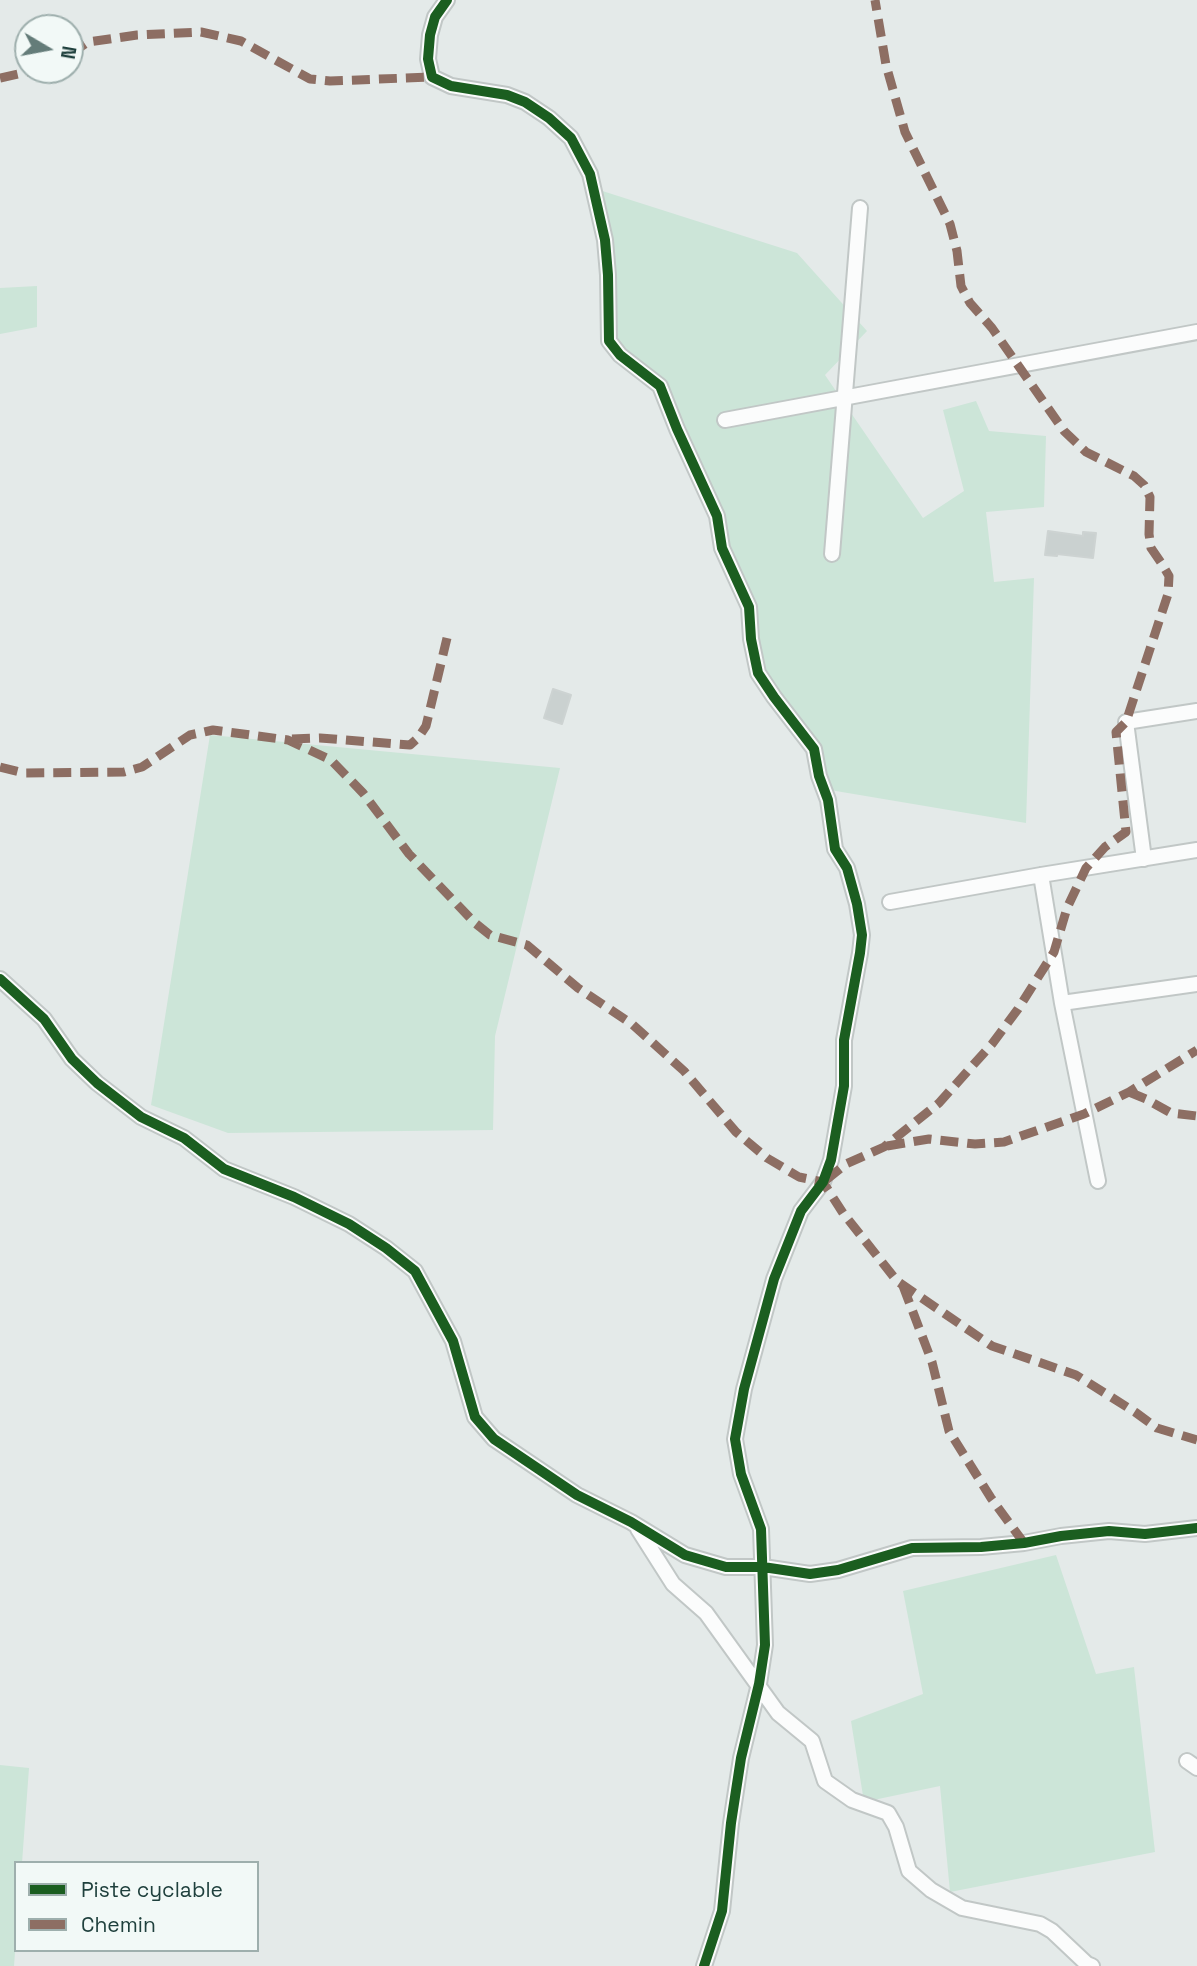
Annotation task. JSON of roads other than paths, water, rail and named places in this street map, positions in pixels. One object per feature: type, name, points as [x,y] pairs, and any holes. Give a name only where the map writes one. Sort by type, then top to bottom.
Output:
[{"type":"street","points":[[447,0],[435,17],[430,35],[428,60],[432,77],[451,86],[507,95],[525,102],[549,118],[571,138],[590,174],[605,240],[609,341],[620,355],[660,386],[717,516],[722,548],[749,607],[751,639],[758,673],[814,749],[819,776],[828,800],[835,849],[847,868],[862,935],[844,1040],[844,1086],[831,1160],[823,1182],[801,1210],[774,1279],[744,1389],[735,1439],[741,1474],[761,1529],[765,1645],[741,1758],[722,1911],[704,1966]]},
{"type":"street","points":[[832,554],[860,208]]},
{"type":"street","points":[[725,420],[1197,332]]},
{"type":"street","points":[[1144,859],[1126,722],[1197,711]]},
{"type":"street","points":[[890,902],[1041,874],[1197,850]]},
{"type":"street","points":[[1041,874],[1062,1003],[1098,1181]]},
{"type":"street","points":[[0,978],[44,1019],[72,1059],[97,1083],[141,1117],[184,1138],[224,1170],[349,1224],[415,1271],[453,1341],[475,1417],[494,1439],[577,1495],[636,1525],[685,1555],[726,1567],[763,1567],[810,1574],[838,1570],[912,1548],[981,1547],[1109,1531],[1145,1534],[1197,1528]]},
{"type":"street","points":[[1062,1003],[1197,984]]},
{"type":"street","points":[[636,1525],[673,1584],[706,1613],[778,1713],[812,1741],[825,1781],[852,1800],[888,1813],[896,1827],[909,1871],[931,1890],[962,1908],[1040,1924],[1092,1966]]}]
